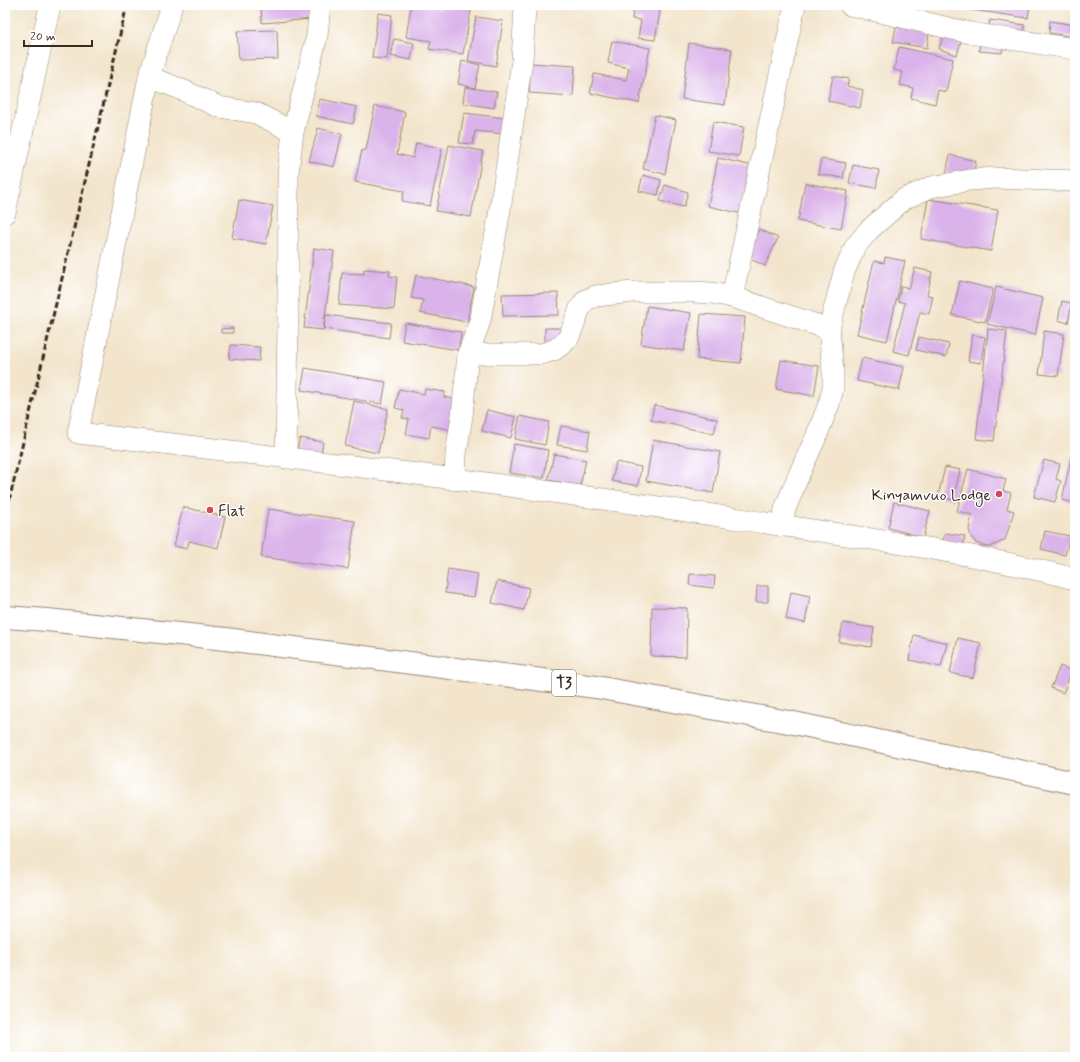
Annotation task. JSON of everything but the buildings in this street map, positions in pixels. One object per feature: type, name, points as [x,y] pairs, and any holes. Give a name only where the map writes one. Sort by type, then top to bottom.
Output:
[{"type":"highway","name":"T3","points":[[5,617],[48,620],[226,639],[596,687],[794,723],[1075,783]]},
{"type":"street","points":[[5,213],[50,5]]},
{"type":"street","points":[[172,5],[149,77],[78,433],[286,458],[696,512],[961,554],[1027,566],[1075,579]]},
{"type":"street","points":[[286,458],[288,173],[293,132],[317,36],[320,5]]},
{"type":"street","points":[[732,297],[795,5]]},
{"type":"street","points":[[455,480],[456,454],[462,416],[468,354],[480,321],[500,210],[522,62],[527,6]]},
{"type":"street","points":[[862,6],[970,33],[1075,49]]},
{"type":"street","points":[[149,77],[178,88],[219,108],[256,114],[293,132]]},
{"type":"street","points":[[782,526],[785,509],[816,437],[829,404],[833,388],[829,329],[844,272],[855,247],[868,230],[904,199],[931,187],[970,180],[996,178],[1075,182]]},
{"type":"street","points":[[468,354],[540,354],[554,350],[569,338],[580,308],[586,300],[596,296],[632,292],[712,293],[732,297],[829,329]]},
{"type":"railway","points":[[5,518],[127,5]]},
{"type":"place","name":"Kinyamvuo Lodge","points":[[999,494]]},
{"type":"place","name":"Flat","points":[[210,510]]}]
